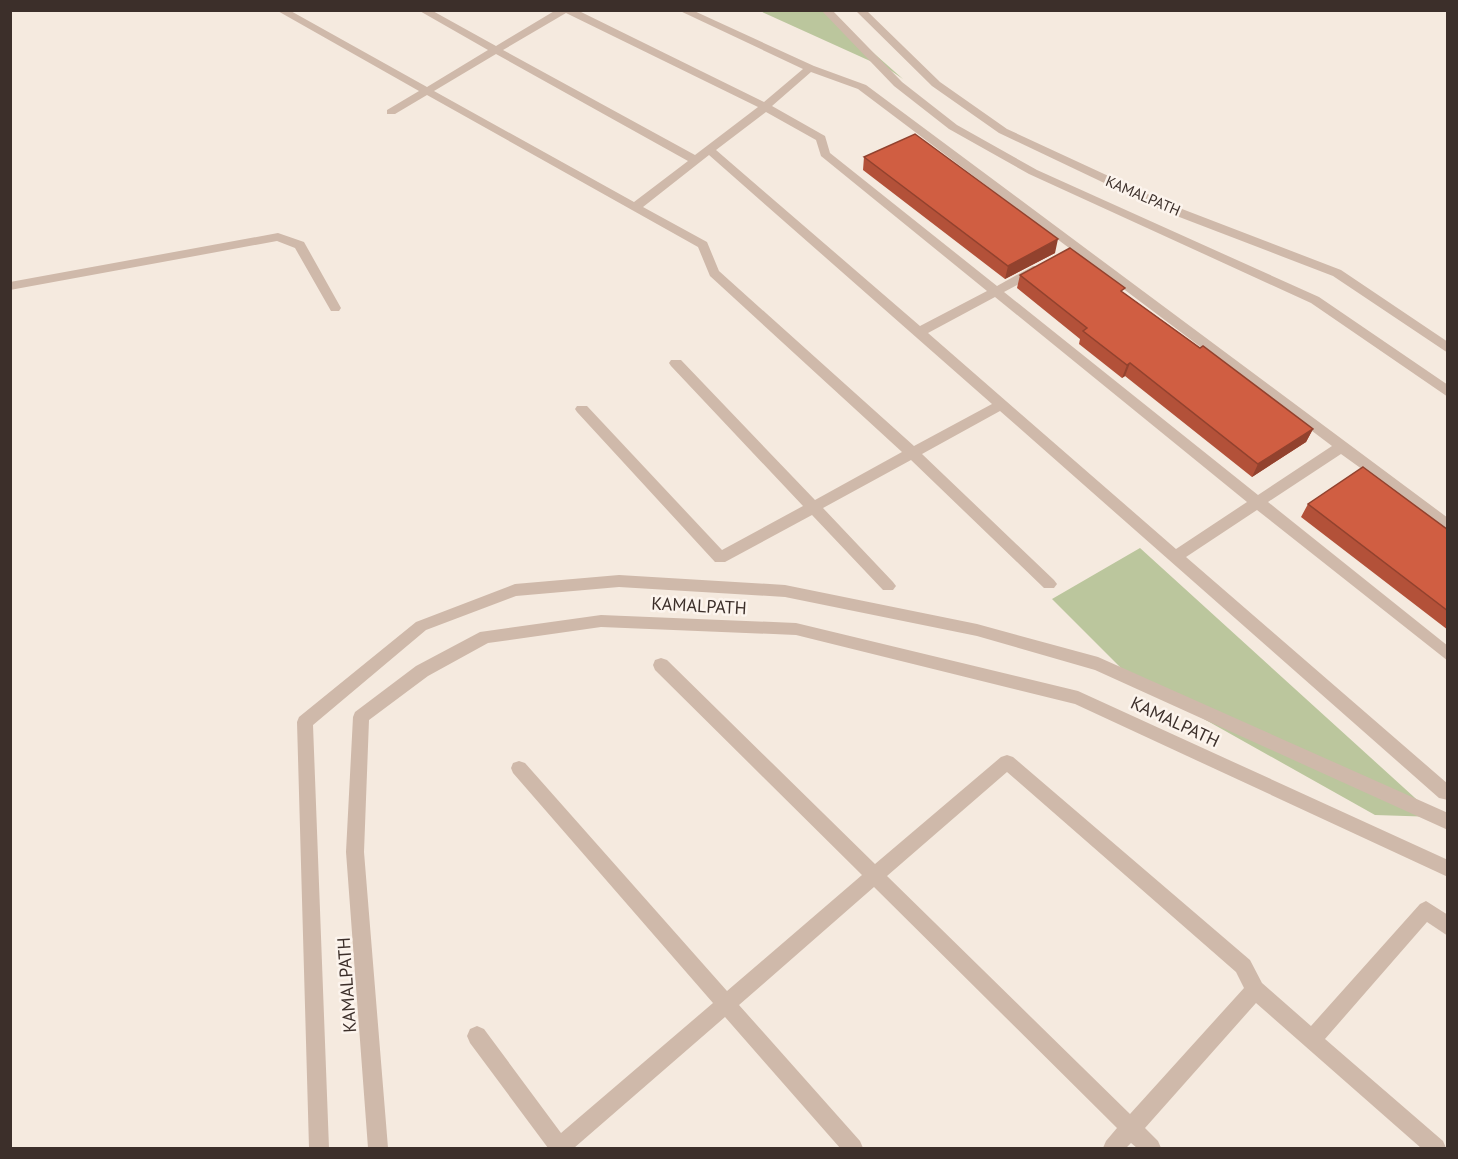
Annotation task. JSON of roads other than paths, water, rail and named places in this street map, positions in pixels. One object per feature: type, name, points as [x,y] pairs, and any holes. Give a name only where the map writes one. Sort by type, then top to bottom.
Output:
[{"type":"street","points":[[281,10],[703,245],[714,273],[912,453],[1049,584]]},
{"type":"street","points":[[423,10],[695,160]]},
{"type":"street","points":[[391,112],[566,10],[765,107],[821,138],[825,154],[1448,655]]},
{"type":"street","points":[[683,10],[810,68],[862,87],[1072,251],[1448,526]]},
{"type":"street","points":[[826,10],[898,84],[954,127],[1033,172],[1314,300],[1448,392]]},
{"type":"street","name":"KAMALPATH","points":[[860,10],[936,84],[1003,131],[1165,207],[1337,273],[1448,349]]},
{"type":"street","points":[[635,207],[765,107],[810,68]]},
{"type":"street","points":[[709,150],[1445,793],[1448,791]]},
{"type":"street","points":[[10,286],[278,237],[300,244],[335,308]]},
{"type":"street","points":[[918,333],[1046,264]]},
{"type":"street","points":[[676,363],[888,586]]},
{"type":"street","points":[[582,409],[720,558],[1001,405]]},
{"type":"street","points":[[1175,557],[1341,447]]},
{"type":"street","points":[[319,1149],[305,722],[421,626],[515,590],[619,581],[785,591],[976,630],[1098,664],[1448,822]]},
{"type":"street","name":"KAMALPATH","points":[[378,1149],[355,852],[362,717],[422,671],[485,637],[601,621],[796,629],[890,651],[1078,698],[1448,869]]},
{"type":"street","points":[[661,665],[1151,1149]]},
{"type":"street","points":[[477,1036],[560,1148],[1006,762],[1243,966],[1255,990],[1436,1149]]},
{"type":"street","points":[[519,768],[854,1149]]},
{"type":"street","points":[[1312,1039],[1426,910],[1448,927]]},
{"type":"street","points":[[1113,1149],[1255,990]]}]
